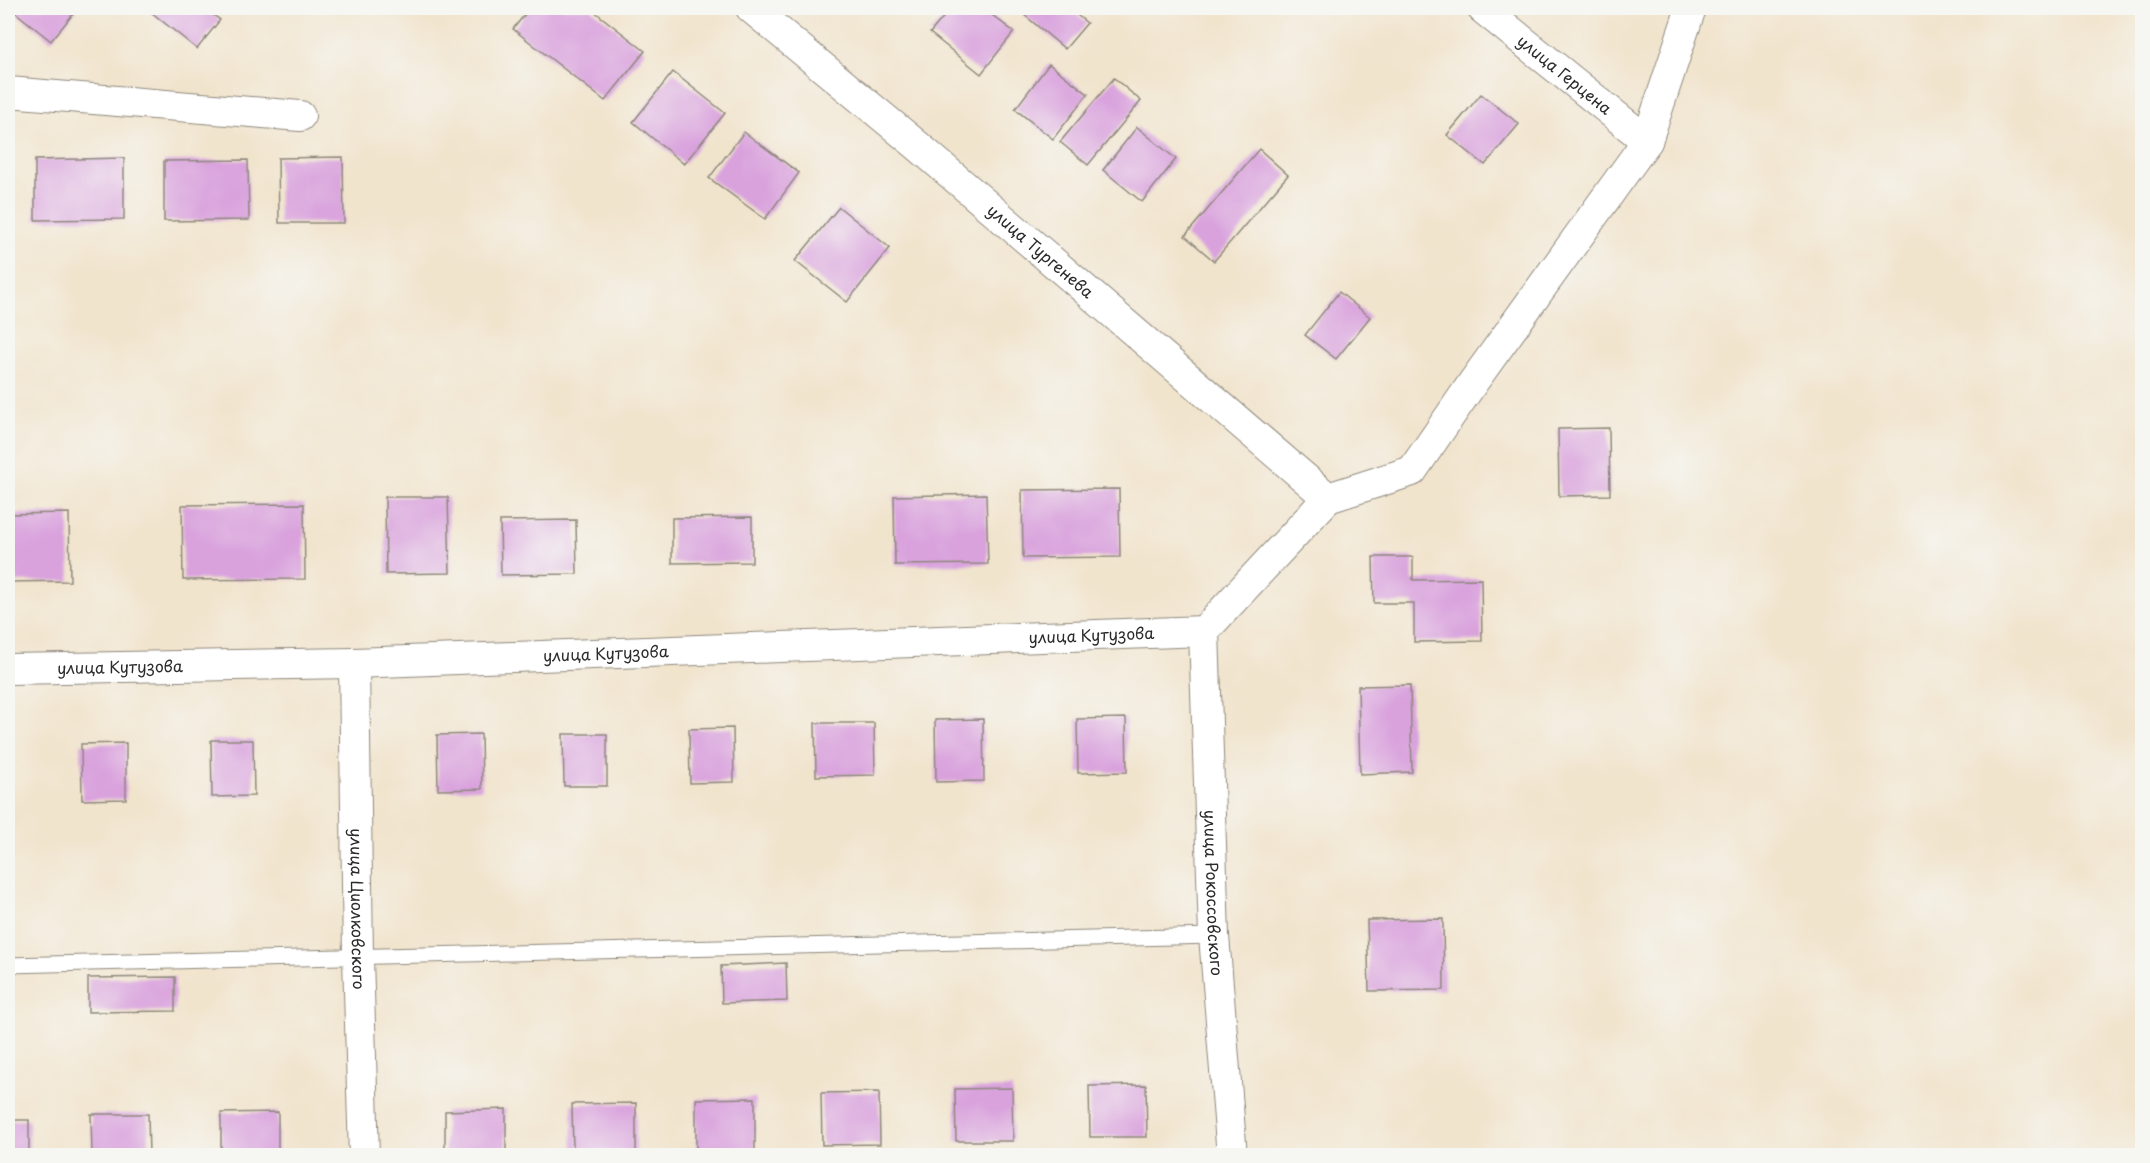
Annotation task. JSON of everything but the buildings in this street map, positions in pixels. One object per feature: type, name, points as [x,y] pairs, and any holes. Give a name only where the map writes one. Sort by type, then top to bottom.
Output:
[{"type":"street","name":"улица Тургенева","points":[[751,8],[927,154],[1328,498]]},
{"type":"street","name":"улица Герцена","points":[[1482,8],[1647,141]]},
{"type":"street","points":[[1204,632],[1328,498],[1412,471],[1647,141],[1691,8]]},
{"type":"street","points":[[8,93],[300,116]]},
{"type":"street","name":"улица Кутузова","points":[[8,669],[354,663],[1204,632]]},
{"type":"street","name":"улица Рокоссовского","points":[[1204,632],[1214,936],[1232,1155]]},
{"type":"street","name":"улица Циолковского","points":[[354,663],[358,958],[364,1155]]},
{"type":"lane","points":[[8,965],[1214,936]]}]
